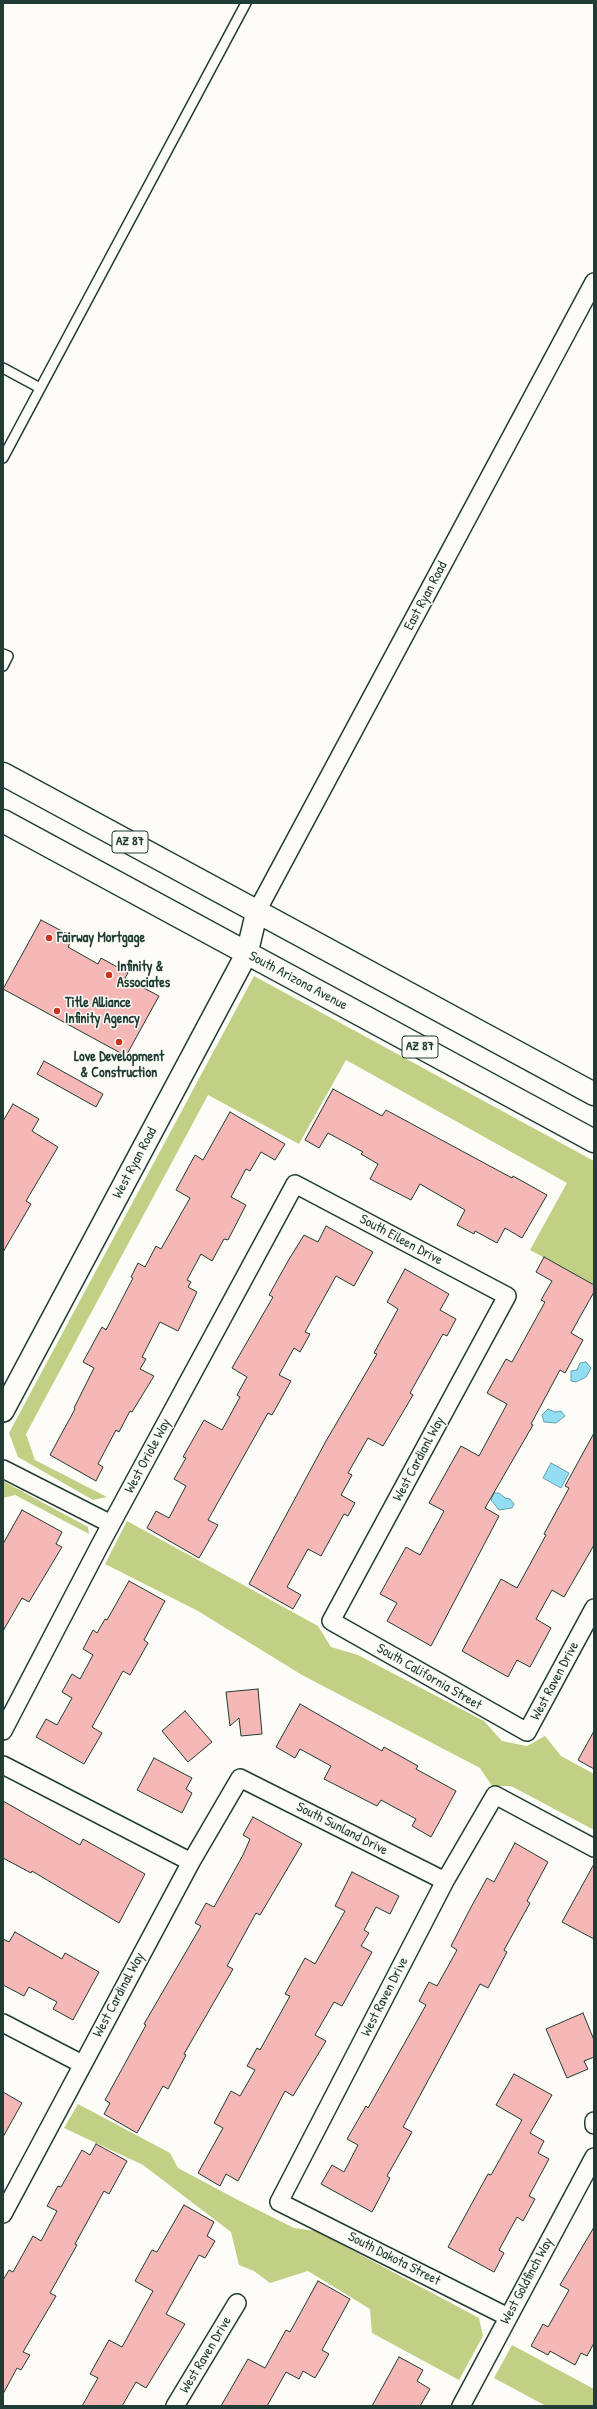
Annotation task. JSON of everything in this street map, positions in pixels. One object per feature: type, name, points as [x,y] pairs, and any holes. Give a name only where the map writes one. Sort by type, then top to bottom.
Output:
[{"type":"main road","name":"AZ 87","points":[[3,774],[594,1094]]},
{"type":"main road","name":"South Arizona Avenue","points":[[3,821],[594,1141]]},
{"type":"street","name":"East Ryan Road","points":[[257,911],[594,282]]},
{"type":"street","name":"West Ryan Road","points":[[3,1411],[247,954],[257,911]]},
{"type":"street","name":"South Eileen Drive","points":[[295,1184],[507,1296]]},
{"type":"street","name":"West Oriole Way","points":[[3,1731],[112,1524],[295,1184]]},
{"type":"street","name":"West Cardianl Way","points":[[331,1621],[507,1296]]},
{"type":"street","points":[[3,1469],[112,1524]]},
{"type":"street","name":"West Raven Drive","points":[[527,1732],[594,1608]]},
{"type":"street","name":"South California Street","points":[[331,1621],[527,1732]]},
{"type":"street","points":[[3,1765],[191,1862]]},
{"type":"street","name":"West Cardinal Way","points":[[3,2214],[191,1862],[240,1778]]},
{"type":"street","name":"South Sunland Drive","points":[[240,1778],[444,1881]]},
{"type":"street","name":"West Raven Drive","points":[[279,2202],[444,1881],[495,1795],[594,1848]]},
{"type":"street","points":[[3,2022],[82,2064]]},
{"type":"street","name":"West Goldfinch Way","points":[[461,2406],[594,2157]]},
{"type":"street","name":"South Dakota Street","points":[[279,2202],[508,2317]]},
{"type":"street","name":"West Raven Drive","points":[[175,2406],[237,2303]]},
{"type":"lane","points":[[3,458],[246,3]]},
{"type":"lane","points":[[3,368],[40,388]]},
{"type":"lane","points":[[3,654],[8,656],[3,666]]},
{"type":"green space","points":[[254,976],[594,1161],[594,1285],[530,1250],[567,1183],[346,1060],[299,1144],[208,1095],[26,1434],[35,1460],[107,1497],[93,1500],[18,1457],[9,1433]]},
{"type":"green space","points":[[3,1481],[88,1527],[89,1534],[15,1495],[3,1498]]},
{"type":"green space","points":[[127,1521],[318,1626],[331,1647],[358,1655],[484,1721],[502,1741],[527,1746],[545,1736],[561,1756],[594,1774],[594,1830],[511,1786],[492,1786],[480,1768],[302,1675],[198,1611],[105,1564]]},
{"type":"green space","points":[[78,2104],[170,2153],[178,2168],[236,2199],[294,2228],[316,2231],[479,2318],[483,2336],[459,2380],[372,2333],[370,2309],[308,2271],[270,2283],[254,2271],[239,2265],[231,2232],[143,2165],[64,2128]]},
{"type":"green space","points":[[512,2345],[594,2389],[594,2406],[546,2406],[494,2378]]},
{"type":"water","points":[[586,1362],[591,1368],[586,1377],[576,1382],[571,1381],[571,1371],[577,1370],[580,1363]]},
{"type":"water","points":[[548,1409],[555,1412],[561,1411],[565,1416],[556,1423],[544,1422],[542,1415]]},
{"type":"water","points":[[551,1463],[569,1473],[561,1488],[543,1478]]},
{"type":"water","points":[[494,1493],[499,1493],[505,1498],[510,1499],[514,1504],[512,1508],[499,1510],[491,1500]]},
{"type":"building","points":[[41,920],[73,937],[68,947],[98,964],[101,958],[128,973],[125,978],[159,996],[126,1056],[3,989]]},
{"type":"building","points":[[44,1061],[103,1094],[96,1107],[37,1074]]},
{"type":"building","points":[[333,1089],[382,1116],[386,1110],[512,1178],[513,1176],[547,1195],[522,1238],[505,1228],[497,1243],[475,1231],[474,1234],[457,1225],[465,1210],[420,1184],[411,1200],[370,1179],[378,1164],[361,1154],[363,1152],[328,1133],[319,1148],[305,1140]]},
{"type":"building","points":[[13,1104],[39,1119],[32,1131],[58,1147],[26,1201],[31,1204],[3,1252],[3,1121]]},
{"type":"building","points":[[230,1112],[285,1144],[275,1160],[261,1152],[250,1171],[246,1169],[231,1197],[246,1205],[228,1240],[224,1239],[212,1261],[201,1254],[187,1280],[191,1282],[188,1287],[197,1292],[178,1331],[160,1322],[142,1357],[146,1359],[140,1369],[154,1376],[132,1412],[130,1411],[119,1432],[116,1430],[98,1464],[103,1467],[96,1481],[50,1455],[75,1409],[74,1408],[94,1368],[83,1362],[102,1327],[106,1330],[133,1278],[131,1277],[138,1263],[145,1267],[156,1246],[161,1249],[190,1198],[176,1190],[195,1155],[203,1160]]},
{"type":"building","points":[[326,1226],[373,1252],[354,1286],[336,1276],[305,1332],[310,1334],[300,1352],[294,1348],[279,1375],[291,1381],[272,1415],[268,1413],[208,1520],[218,1525],[199,1558],[147,1528],[156,1511],[169,1518],[186,1486],[174,1479],[186,1458],[183,1457],[204,1420],[222,1430],[240,1397],[237,1395],[247,1377],[232,1368],[273,1297],[269,1295],[288,1261],[304,1235],[318,1242]]},
{"type":"building","points":[[544,1257],[594,1285],[594,1292],[571,1333],[583,1340],[565,1373],[560,1370],[531,1424],[533,1425],[485,1508],[499,1516],[431,1646],[387,1621],[397,1603],[380,1594],[406,1547],[420,1555],[436,1526],[444,1511],[429,1503],[461,1446],[479,1456],[507,1404],[487,1393],[506,1359],[512,1362],[545,1302],[541,1300],[552,1281],[536,1272]]},
{"type":"building","points":[[405,1269],[449,1294],[440,1310],[456,1319],[447,1336],[443,1334],[410,1393],[413,1395],[383,1446],[368,1438],[348,1473],[352,1475],[341,1495],[355,1503],[348,1516],[344,1514],[321,1556],[308,1549],[287,1587],[301,1595],[293,1609],[249,1584],[326,1441],[377,1354],[374,1353],[398,1309],[387,1302]]},
{"type":"building","points":[[594,1433],[594,1545],[564,1597],[552,1590],[536,1619],[551,1628],[530,1667],[517,1660],[508,1677],[462,1651],[501,1579],[517,1588],[546,1535],[544,1534],[569,1488],[565,1486]]},
{"type":"building","points":[[22,1510],[62,1532],[56,1544],[62,1547],[29,1602],[22,1598],[3,1631],[3,1544]]},
{"type":"building","points":[[129,1581],[165,1601],[144,1640],[148,1643],[130,1675],[123,1671],[92,1727],[102,1733],[84,1764],[36,1737],[46,1719],[57,1725],[72,1698],[62,1692],[72,1674],[80,1679],[93,1655],[83,1649],[93,1630],[97,1633],[105,1619],[107,1620]]},
{"type":"building","points":[[258,1689],[262,1734],[241,1736],[239,1718],[230,1726],[226,1692]]},
{"type":"building","points":[[300,1704],[382,1751],[384,1747],[418,1766],[416,1769],[456,1791],[431,1837],[412,1826],[416,1819],[381,1800],[377,1806],[324,1779],[331,1766],[300,1749],[295,1758],[276,1747]]},
{"type":"building","points":[[185,1711],[212,1742],[188,1762],[162,1731]]},
{"type":"building","points":[[594,1731],[594,1769],[578,1760]]},
{"type":"building","points":[[154,1758],[192,1778],[186,1789],[192,1793],[182,1813],[137,1790]]},
{"type":"building","points":[[3,1801],[80,1845],[83,1839],[145,1874],[119,1923],[32,1871],[31,1873],[3,1858]]},
{"type":"building","points":[[253,1817],[302,1844],[260,1915],[256,1913],[227,1966],[233,1969],[184,2054],[186,2055],[168,2089],[163,2086],[137,2133],[104,2114],[110,2103],[105,2100],[146,2025],[144,2024],[201,1926],[195,1923],[206,1903],[214,1907],[243,1855],[250,1839],[243,1835]]},
{"type":"building","points":[[515,1843],[548,1862],[527,1901],[530,1903],[504,1950],[507,1952],[488,1988],[480,1984],[403,2127],[412,2132],[387,2176],[390,2178],[372,2212],[321,2184],[332,2165],[344,2172],[358,2145],[347,2139],[366,2106],[368,2108],[426,2005],[419,2001],[429,1982],[437,1986],[457,1950],[451,1946],[487,1878],[494,1882]]},
{"type":"building","points":[[594,1864],[594,1939],[562,1922]]},
{"type":"building","points":[[352,1872],[399,1896],[390,1914],[376,1907],[364,1930],[369,1933],[361,1946],[372,1952],[342,2006],[334,2002],[315,2035],[326,2041],[293,2096],[285,2091],[238,2181],[226,2174],[220,2186],[198,2173],[223,2128],[214,2123],[231,2091],[240,2096],[255,2070],[247,2066],[257,2048],[260,2050],[290,1996],[285,1994],[305,1958],[315,1964],[345,1911],[335,1906]]},
{"type":"building","points":[[15,1932],[62,1959],[65,1953],[99,1972],[73,2020],[53,2009],[57,2002],[29,1987],[24,1996],[3,1985],[3,1939],[9,1942]]},
{"type":"building","points":[[583,2013],[594,2040],[594,2057],[584,2061],[588,2069],[567,2078],[546,2029]]},
{"type":"building","points":[[514,2074],[552,2095],[530,2133],[544,2141],[538,2153],[549,2159],[529,2196],[535,2199],[523,2221],[517,2217],[499,2250],[504,2253],[494,2272],[448,2247],[488,2174],[491,2175],[522,2120],[496,2105]]},
{"type":"building","points":[[3,2092],[22,2103],[3,2137]]},
{"type":"building","points":[[96,2144],[127,2161],[109,2194],[104,2191],[75,2244],[77,2245],[50,2293],[56,2296],[23,2352],[30,2355],[21,2370],[17,2368],[3,2394],[3,2280],[9,2270],[13,2272],[33,2236],[41,2241],[57,2211],[47,2206],[58,2186],[61,2187],[82,2150],[90,2155]]},
{"type":"building","points":[[184,2205],[214,2222],[207,2236],[215,2241],[205,2258],[199,2255],[166,2314],[185,2324],[146,2388],[136,2382],[122,2406],[82,2406],[98,2378],[90,2374],[109,2340],[122,2347],[153,2291],[135,2281],[152,2250],[157,2252]]},
{"type":"building","points":[[594,2227],[594,2343],[587,2356],[581,2353],[575,2365],[550,2351],[548,2355],[531,2346],[543,2324],[548,2327],[569,2290],[560,2285]]},
{"type":"building","points":[[318,2281],[350,2299],[322,2350],[329,2354],[315,2378],[303,2371],[299,2379],[286,2372],[267,2406],[221,2406],[248,2359],[265,2368],[286,2330],[290,2332]]},
{"type":"building","points":[[399,2357],[423,2370],[417,2381],[430,2389],[420,2406],[372,2406]]},
{"type":"place","name":"Fairway Mortgage","points":[[49,938]]},
{"type":"place","name":"Infinity & Associates","points":[[109,975]]},
{"type":"place","name":"Title Alliance Infinity Agency","points":[[57,1011]]},
{"type":"place","name":"Love Development & Construction","points":[[119,1042]]}]
